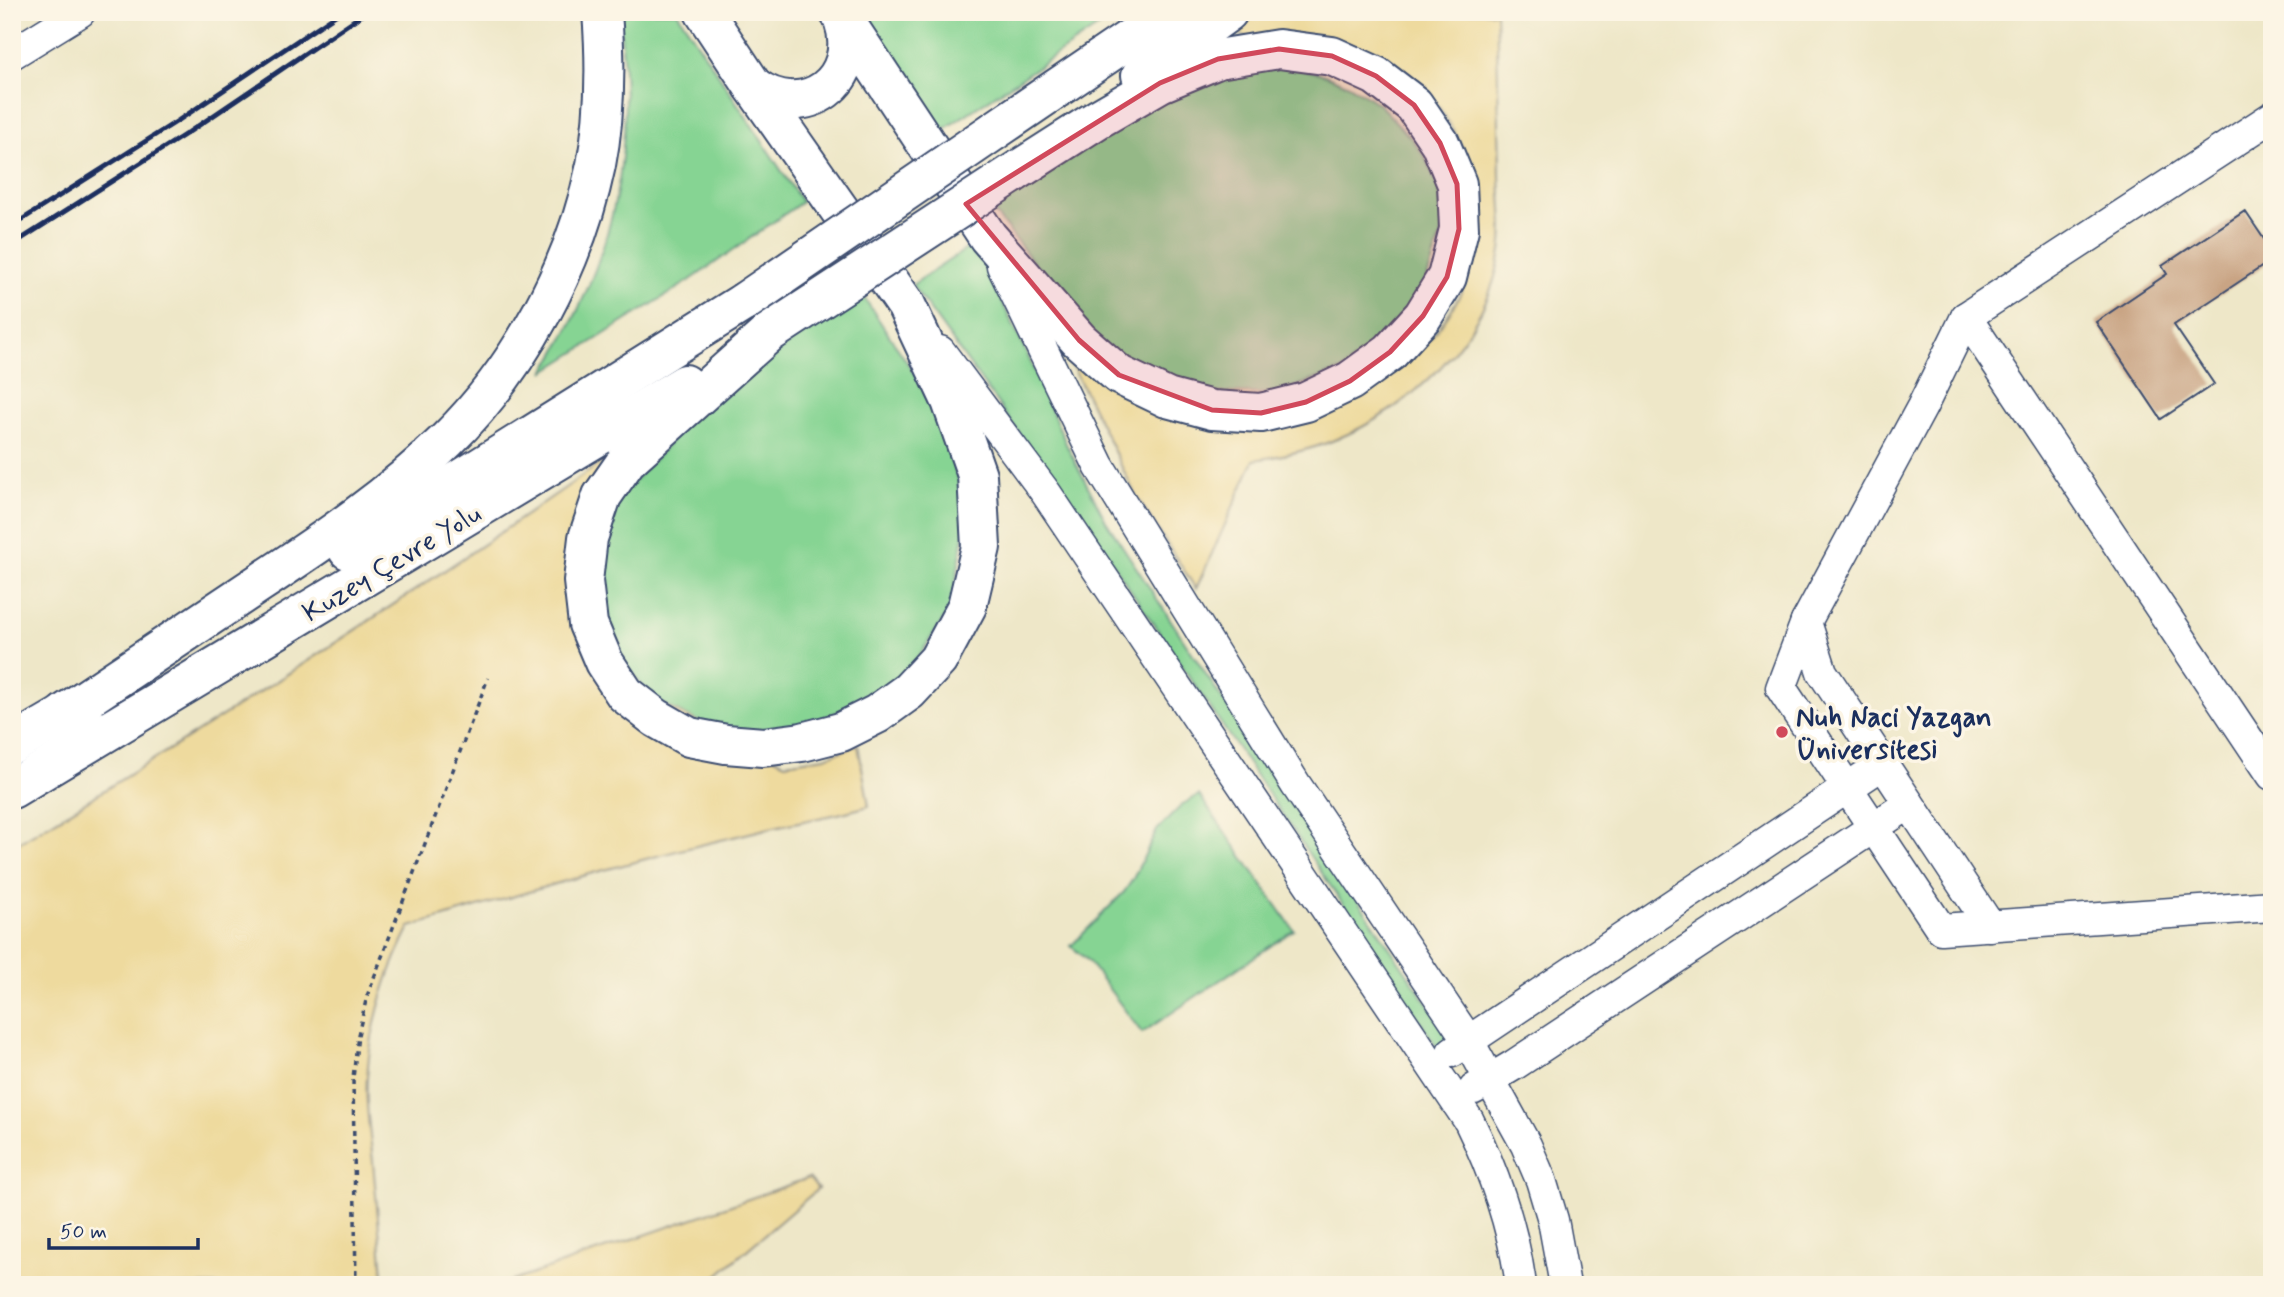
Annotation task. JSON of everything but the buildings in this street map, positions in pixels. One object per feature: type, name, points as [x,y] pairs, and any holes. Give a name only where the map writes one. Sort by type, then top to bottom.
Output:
[{"type":"highway","points":[[65,713],[349,524],[400,483],[448,439],[489,393],[519,350],[544,307],[583,213],[596,164],[603,116],[606,66],[603,12]]},
{"type":"highway","points":[[704,12],[753,86],[906,305],[951,401],[977,475],[981,547],[967,606],[938,660],[909,691],[877,714],[841,732],[802,742],[763,747],[689,737],[656,718],[625,694],[604,662],[588,624],[583,581],[588,538],[602,496],[627,460],[769,333],[1012,174],[1098,118],[1160,83],[1218,59],[1279,49],[1332,56],[1376,76],[1414,105],[1440,143],[1457,184],[1459,229],[1447,277],[1423,316],[1390,352],[1350,381],[1306,401],[1261,413],[1212,410],[1167,398],[1119,375],[1079,340],[988,237],[841,16]]},
{"type":"highway","name":"Kuzey Çevre Yolu","points":[[12,745],[378,533],[744,302],[1169,12]]},
{"type":"highway","points":[[1012,174],[1130,82],[1228,12]]},
{"type":"highway","points":[[753,86],[762,93],[785,100],[797,100],[820,93],[838,77],[848,55],[847,31],[841,16]]},
{"type":"highway","name":"Kuzey Çevre Yolu","points":[[12,789],[769,333]]},
{"type":"street","points":[[12,54],[80,12]]},
{"type":"street","points":[[2272,117],[1966,317],[1922,407],[1806,622],[1781,688],[1941,929],[2272,906]]},
{"type":"street","points":[[988,237],[1098,466],[1296,785],[1468,1040],[1526,1145],[1541,1180],[1553,1220],[1565,1285]]},
{"type":"street","points":[[906,305],[1046,493],[1456,1099],[1482,1147],[1501,1195],[1514,1242],[1521,1285]]},
{"type":"street","points":[[1966,317],[2272,775]]},
{"type":"street","points":[[1806,622],[1822,672],[1990,926]]},
{"type":"street","points":[[1433,1066],[1883,764]]},
{"type":"street","points":[[1456,1099],[1490,1081],[1909,804]]},
{"type":"path","points":[[356,1285],[353,1078],[361,1015],[488,678]]},
{"type":"highlighted area","points":[[1279,49],[1332,56],[1376,76],[1414,105],[1440,143],[1457,184],[1459,229],[1447,277],[1423,316],[1390,352],[1350,381],[1306,402],[1261,413],[1212,410],[1119,375],[1079,340],[966,204],[1160,83],[1218,59]]},
{"type":"green space","points":[[618,12],[677,12],[802,202],[689,281],[544,372],[569,329],[589,286],[616,200],[625,109],[624,62]]},
{"type":"green space","points":[[848,12],[1121,12],[932,137]]},
{"type":"green space","points":[[1260,65],[1317,72],[1347,84],[1381,106],[1425,157],[1439,188],[1444,226],[1419,302],[1343,370],[1270,395],[1187,392],[1097,343],[990,207],[1145,105]]},
{"type":"green space","points":[[974,244],[1028,356],[1067,446],[1106,521],[1251,743],[1451,1038],[1437,1047],[1103,549],[912,285]]},
{"type":"green space","points":[[861,293],[922,385],[961,486],[966,524],[951,608],[899,686],[779,737],[667,717],[598,629],[605,513],[709,399]]},
{"type":"green space","points":[[1199,795],[1294,930],[1142,1033],[1088,961],[1071,946],[1124,892],[1157,830],[1183,804]]},
{"type":"sand","points":[[1260,12],[1496,12],[1502,242],[1493,283],[1480,313],[1441,367],[1416,390],[1390,410],[1332,441],[1294,453],[1254,460],[1196,589],[1135,494],[1063,347],[1119,392],[1362,395],[1400,367],[1432,336],[1456,302],[1472,265],[1478,226],[1475,186],[1461,144],[1435,102],[1233,32]]},
{"type":"sand","points":[[622,448],[595,483],[599,674],[785,763],[825,757],[858,745],[869,806],[680,850],[410,927],[381,999],[367,1076],[367,1108],[384,1285],[12,1285],[12,847],[320,653]]},
{"type":"sand","points":[[809,1178],[818,1189],[706,1285],[501,1285]]},
{"type":"railway","points":[[12,226],[179,120],[340,12]]},
{"type":"railway","points":[[12,245],[189,132],[366,12]]},
{"type":"place","name":"Nuh Naci Yazgan Üniversitesi","points":[[1782,732]]}]
